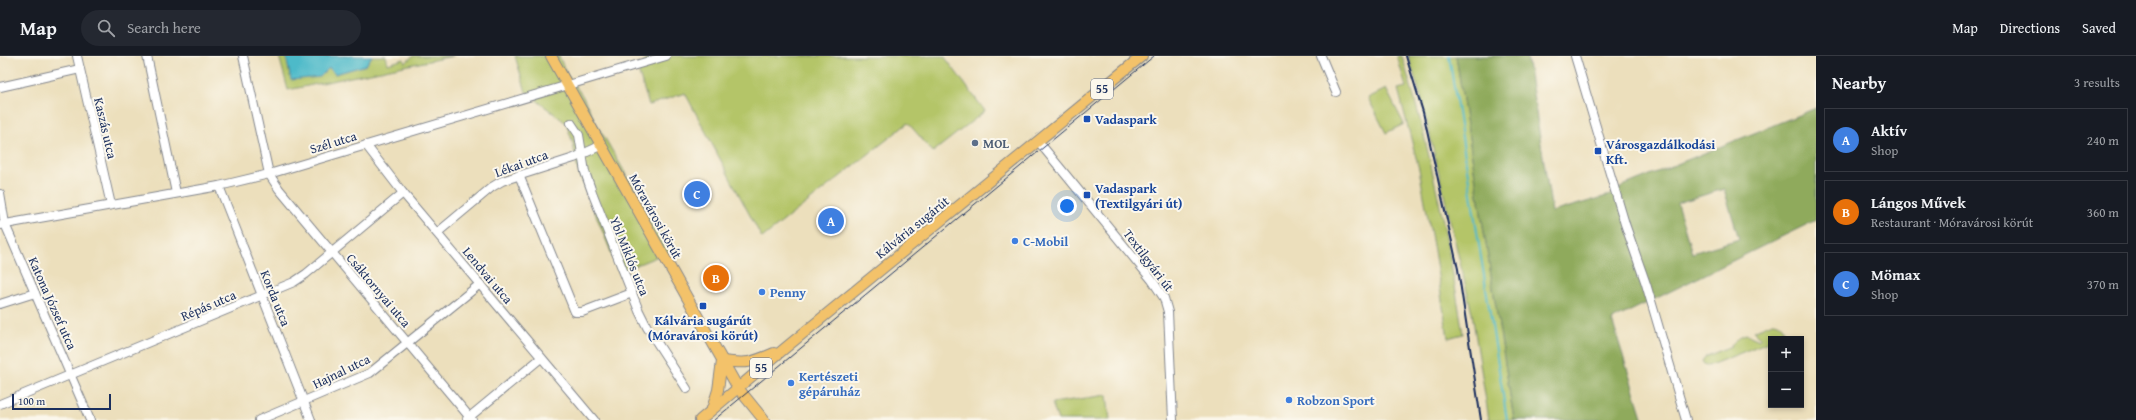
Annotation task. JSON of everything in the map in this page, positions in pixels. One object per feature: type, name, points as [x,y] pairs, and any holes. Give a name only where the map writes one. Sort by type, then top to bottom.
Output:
[{"type":"main road","name":"Móravárosi körút","points":[[551,56],[722,361],[738,388],[764,420]]},
{"type":"main road","name":"Kálvária sugárút","points":[[700,420],[784,349],[1142,56]]},
{"type":"main road","points":[[711,411],[718,390],[722,361],[743,364],[753,362],[784,349]]},
{"type":"street","name":"Kaszás utca","points":[[78,56],[111,205]]},
{"type":"street","points":[[147,56],[176,193]]},
{"type":"street","points":[[243,56],[269,174]]},
{"type":"street","name":"Szél utca","points":[[3,225],[219,186],[269,174],[666,56]]},
{"type":"street","points":[[1321,56],[1336,92]]},
{"type":"street","points":[[1575,56],[1614,188],[1646,284],[1686,420]]},
{"type":"street","points":[[0,87],[80,69]]},
{"type":"street","name":"Ybl Miklós utca","points":[[571,124],[580,135],[592,192],[632,293],[647,327],[687,389]]},
{"type":"street","name":"Textilgyári út","points":[[1038,141],[1152,280],[1164,298],[1168,312],[1173,420]]},
{"type":"street","name":"Lendvai utca","points":[[366,145],[403,193],[594,420]]},
{"type":"street","name":"Lékai utca","points":[[437,233],[492,187],[519,175],[583,155],[602,145]]},
{"type":"street","name":"Csáktornyai utca","points":[[269,174],[279,189],[469,419]]},
{"type":"street","points":[[519,175],[575,312],[582,312],[632,293]]},
{"type":"street","name":"Korda utca","points":[[219,186],[311,420]]},
{"type":"street","name":"Répás utca","points":[[0,404],[294,282],[332,253],[403,193]]},
{"type":"street","name":"Katona József utca","points":[[0,194],[3,225],[35,293],[90,420]]},
{"type":"street","name":"Hajnal utca","points":[[259,420],[370,373],[408,344],[480,284]]},
{"type":"street","points":[[0,304],[35,293]]},
{"type":"street","points":[[469,419],[541,358]]},
{"type":"green space","points":[[279,56],[286,56],[291,80],[329,68],[335,74],[366,65],[372,56],[386,56],[388,64],[404,59],[405,63],[413,56],[453,56],[288,90]]},
{"type":"green space","points":[[515,56],[559,56],[567,75],[582,95],[596,123],[671,251],[619,272],[577,168],[573,143],[566,123],[526,92]]},
{"type":"green space","points":[[645,56],[944,56],[985,111],[933,152],[908,123],[762,238],[685,93],[649,105],[638,71],[646,60]]},
{"type":"green space","points":[[1397,56],[1402,56],[1430,159],[1451,264],[1463,334],[1448,338],[1419,169],[1398,89],[1406,87]]},
{"type":"green space","points":[[1408,56],[1456,56],[1514,420],[1489,420],[1472,313],[1420,94]]},
{"type":"green space","points":[[1456,56],[1527,56],[1552,212],[1610,195],[1625,185],[1816,108],[1816,220],[1612,320],[1643,420],[1514,420]],"holes":[[[1724,189],[1739,239],[1692,253],[1677,203]]]},
{"type":"green space","points":[[1386,89],[1404,124],[1386,133],[1368,98]]},
{"type":"green space","points":[[1775,322],[1781,325],[1784,332],[1780,336],[1768,336],[1768,342],[1708,366],[1702,361],[1705,357],[1731,346],[1741,336],[1746,334],[1759,340],[1761,338],[1753,331]]},
{"type":"green space","points":[[1107,395],[1110,420],[1058,420],[1052,403]]},
{"type":"water","points":[[286,56],[372,56],[366,65],[335,74],[329,68],[320,77],[291,80]]},
{"type":"waterway","points":[[1449,56],[1507,420]]},
{"type":"tram line","points":[[714,420],[1154,56]]},
{"type":"railway","points":[[1406,56],[1423,112],[1458,269],[1481,420]]},
{"type":"place","name":"Vadaspark","points":[[1087,119]]},
{"type":"place","name":"MOL","points":[[975,143]]},
{"type":"place","name":"Városgazdálkodási Kft.","points":[[1598,151]]},
{"type":"place","name":"Mömax","points":[[697,194]]},
{"type":"place","name":"Vadaspark (Textilgyári út)","points":[[1087,195]]},
{"type":"place","name":"Aktív","points":[[831,221]]},
{"type":"place","name":"C-Mobil","points":[[1015,241]]},
{"type":"place","name":"Lángos Művek","points":[[716,278]]},
{"type":"place","name":"Penny","points":[[762,292]]},
{"type":"place","name":"Kálvária sugárút (Móravárosi körút)","points":[[703,306]]},
{"type":"place","name":"Kertészeti gépáruház","points":[[791,383]]},
{"type":"place","name":"Robzon Sport","points":[[1289,400]]}]
